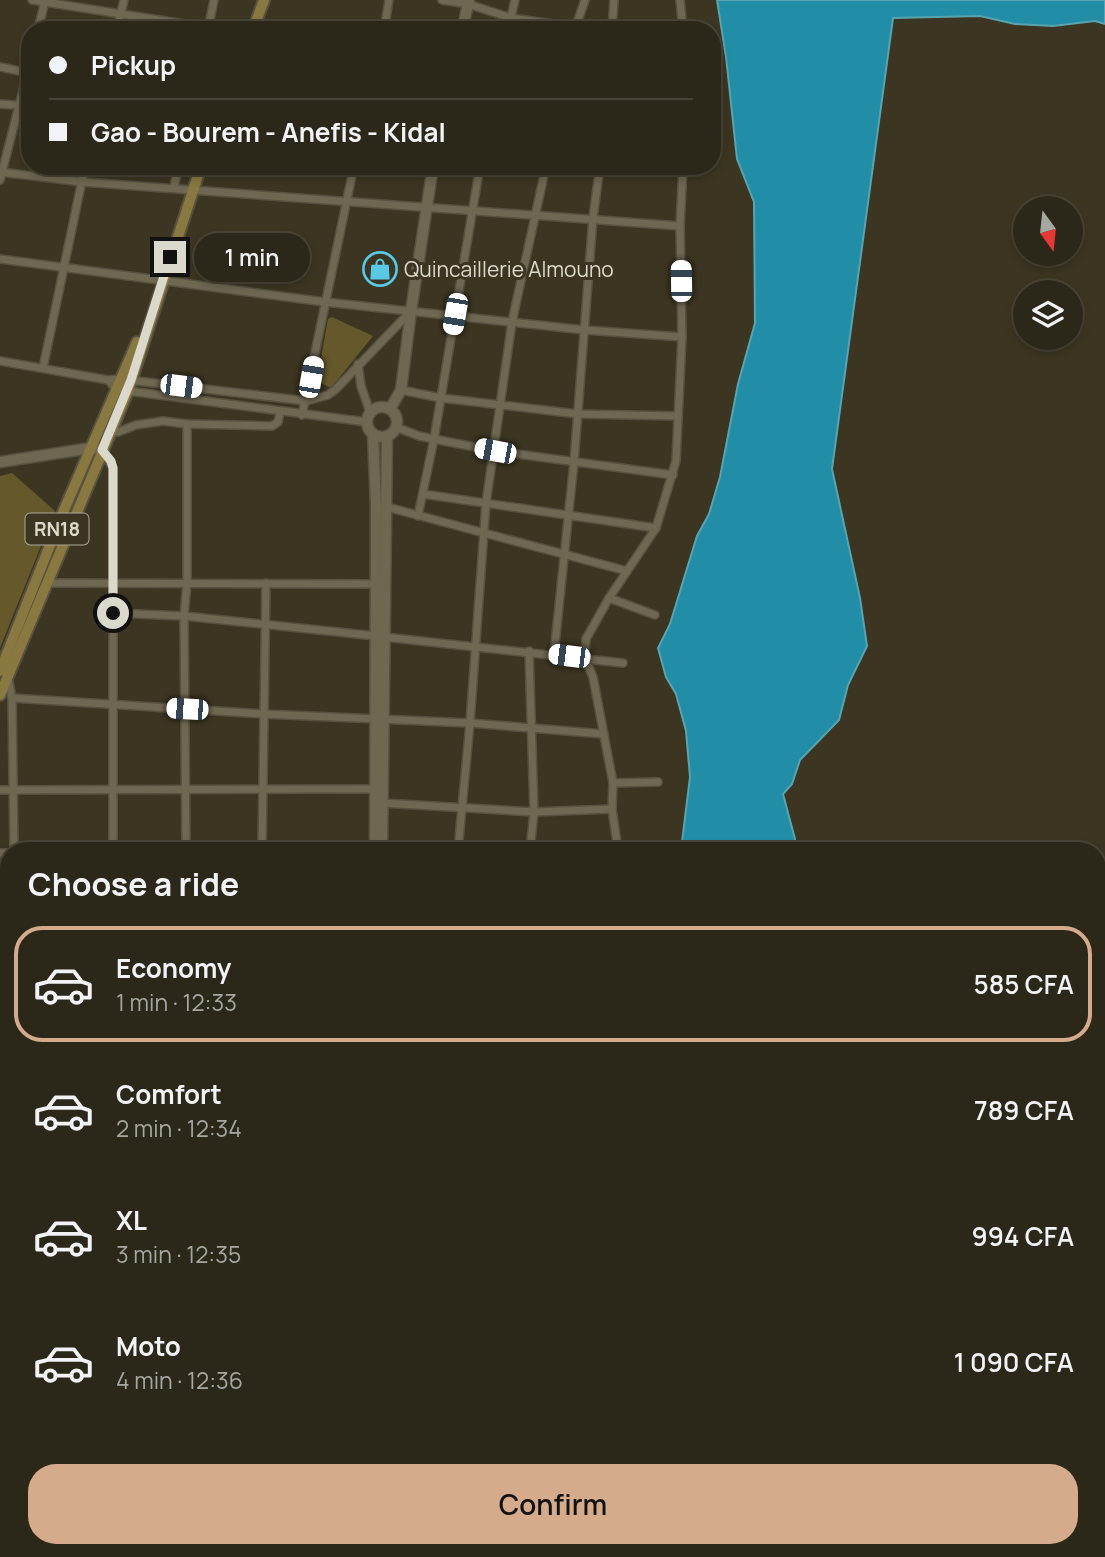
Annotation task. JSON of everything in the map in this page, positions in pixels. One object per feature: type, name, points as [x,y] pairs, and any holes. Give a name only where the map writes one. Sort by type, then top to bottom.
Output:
[{"type":"main road","points":[[256,21],[264,0]]},
{"type":"main road","name":"RN18","points":[[0,695],[4,673],[155,305],[198,175]]},
{"type":"main road","name":"RN18","points":[[4,673],[53,569],[96,449],[111,431],[124,385]]},
{"type":"street","points":[[32,0],[162,21]]},
{"type":"street","points":[[119,21],[124,0]]},
{"type":"street","points":[[210,21],[214,0]]},
{"type":"street","points":[[386,21],[389,0]]},
{"type":"street","points":[[442,0],[468,2],[511,18],[528,21]]},
{"type":"street","points":[[510,21],[515,0]]},
{"type":"street","points":[[577,21],[584,0]]},
{"type":"street","points":[[613,21],[614,0]]},
{"type":"street","points":[[680,0],[682,21]]},
{"type":"street","points":[[40,21],[45,1]]},
{"type":"street","points":[[464,21],[468,2]]},
{"type":"street","points":[[0,67],[21,71]]},
{"type":"street","points":[[21,102],[0,175],[680,226]]},
{"type":"street","points":[[0,104],[20,106]]},
{"type":"street","points":[[43,368],[83,175]]},
{"type":"street","points":[[174,188],[176,175]]},
{"type":"street","points":[[302,415],[352,175]]},
{"type":"street","points":[[390,409],[401,390],[432,175]]},
{"type":"street","points":[[418,516],[434,439],[478,175]]},
{"type":"street","points":[[459,842],[486,503],[512,322],[544,175]]},
{"type":"street","points":[[554,654],[569,517],[599,175]]},
{"type":"street","points":[[616,842],[612,809],[613,783],[593,677],[584,658],[586,639],[609,598],[656,528],[676,461],[682,337],[682,175]]},
{"type":"street","points":[[0,259],[411,312],[682,337]]},
{"type":"street","points":[[124,385],[306,401],[328,395],[411,312]]},
{"type":"street","points":[[0,361],[302,415],[369,417],[379,407],[390,409],[396,417],[396,427],[387,436],[375,842]]},
{"type":"street","points":[[358,365],[360,386],[373,434],[376,584],[380,636]]},
{"type":"street","points":[[401,390],[441,398],[578,414],[678,415]]},
{"type":"street","points":[[111,431],[118,432],[149,422],[163,421],[272,426],[278,422],[280,412]]},
{"type":"street","points":[[186,842],[187,709],[184,616],[187,583],[187,424]]},
{"type":"street","points":[[396,427],[434,439],[495,451],[673,475]]},
{"type":"street","points":[[373,434],[387,436]]},
{"type":"street","points":[[0,462],[96,449],[111,461],[113,842]]},
{"type":"street","points":[[422,494],[656,528]]},
{"type":"street","points":[[387,507],[627,571]]},
{"type":"street","points":[[47,583],[376,584]]},
{"type":"street","points":[[262,842],[266,583]]},
{"type":"street","points":[[609,598],[654,615]]},
{"type":"street","points":[[113,613],[184,616],[475,645],[623,663]]},
{"type":"street","points":[[529,651],[534,812],[531,842]]},
{"type":"street","points":[[4,673],[12,698],[14,842]]},
{"type":"street","points":[[12,698],[262,714],[470,723],[604,734]]},
{"type":"street","points":[[613,783],[658,782]]},
{"type":"street","points":[[0,790],[378,789]]},
{"type":"street","points":[[378,789],[382,803],[384,842]]},
{"type":"street","points":[[382,803],[534,812],[612,809]]},
{"type":"shaded area","points":[[332,317],[373,336],[331,388],[317,381],[328,319]]},
{"type":"shaded area","points":[[12,473],[55,511],[0,648],[0,476]]},
{"type":"water","points":[[717,0],[1105,0],[1105,24],[1095,21],[1053,26],[1015,24],[980,16],[893,18],[832,469],[860,598],[867,646],[848,685],[839,720],[800,760],[792,784],[783,794],[795,842],[682,842],[690,777],[686,731],[676,694],[666,677],[658,648],[670,624],[697,536],[709,514],[720,477],[738,384],[755,323],[754,202],[737,159]]},
{"type":"place","name":"Quincaillerie Almouno","points":[[380,269]]},
{"type":"route","points":[[113,613],[113,468],[102,450],[131,380],[170,257]]}]
